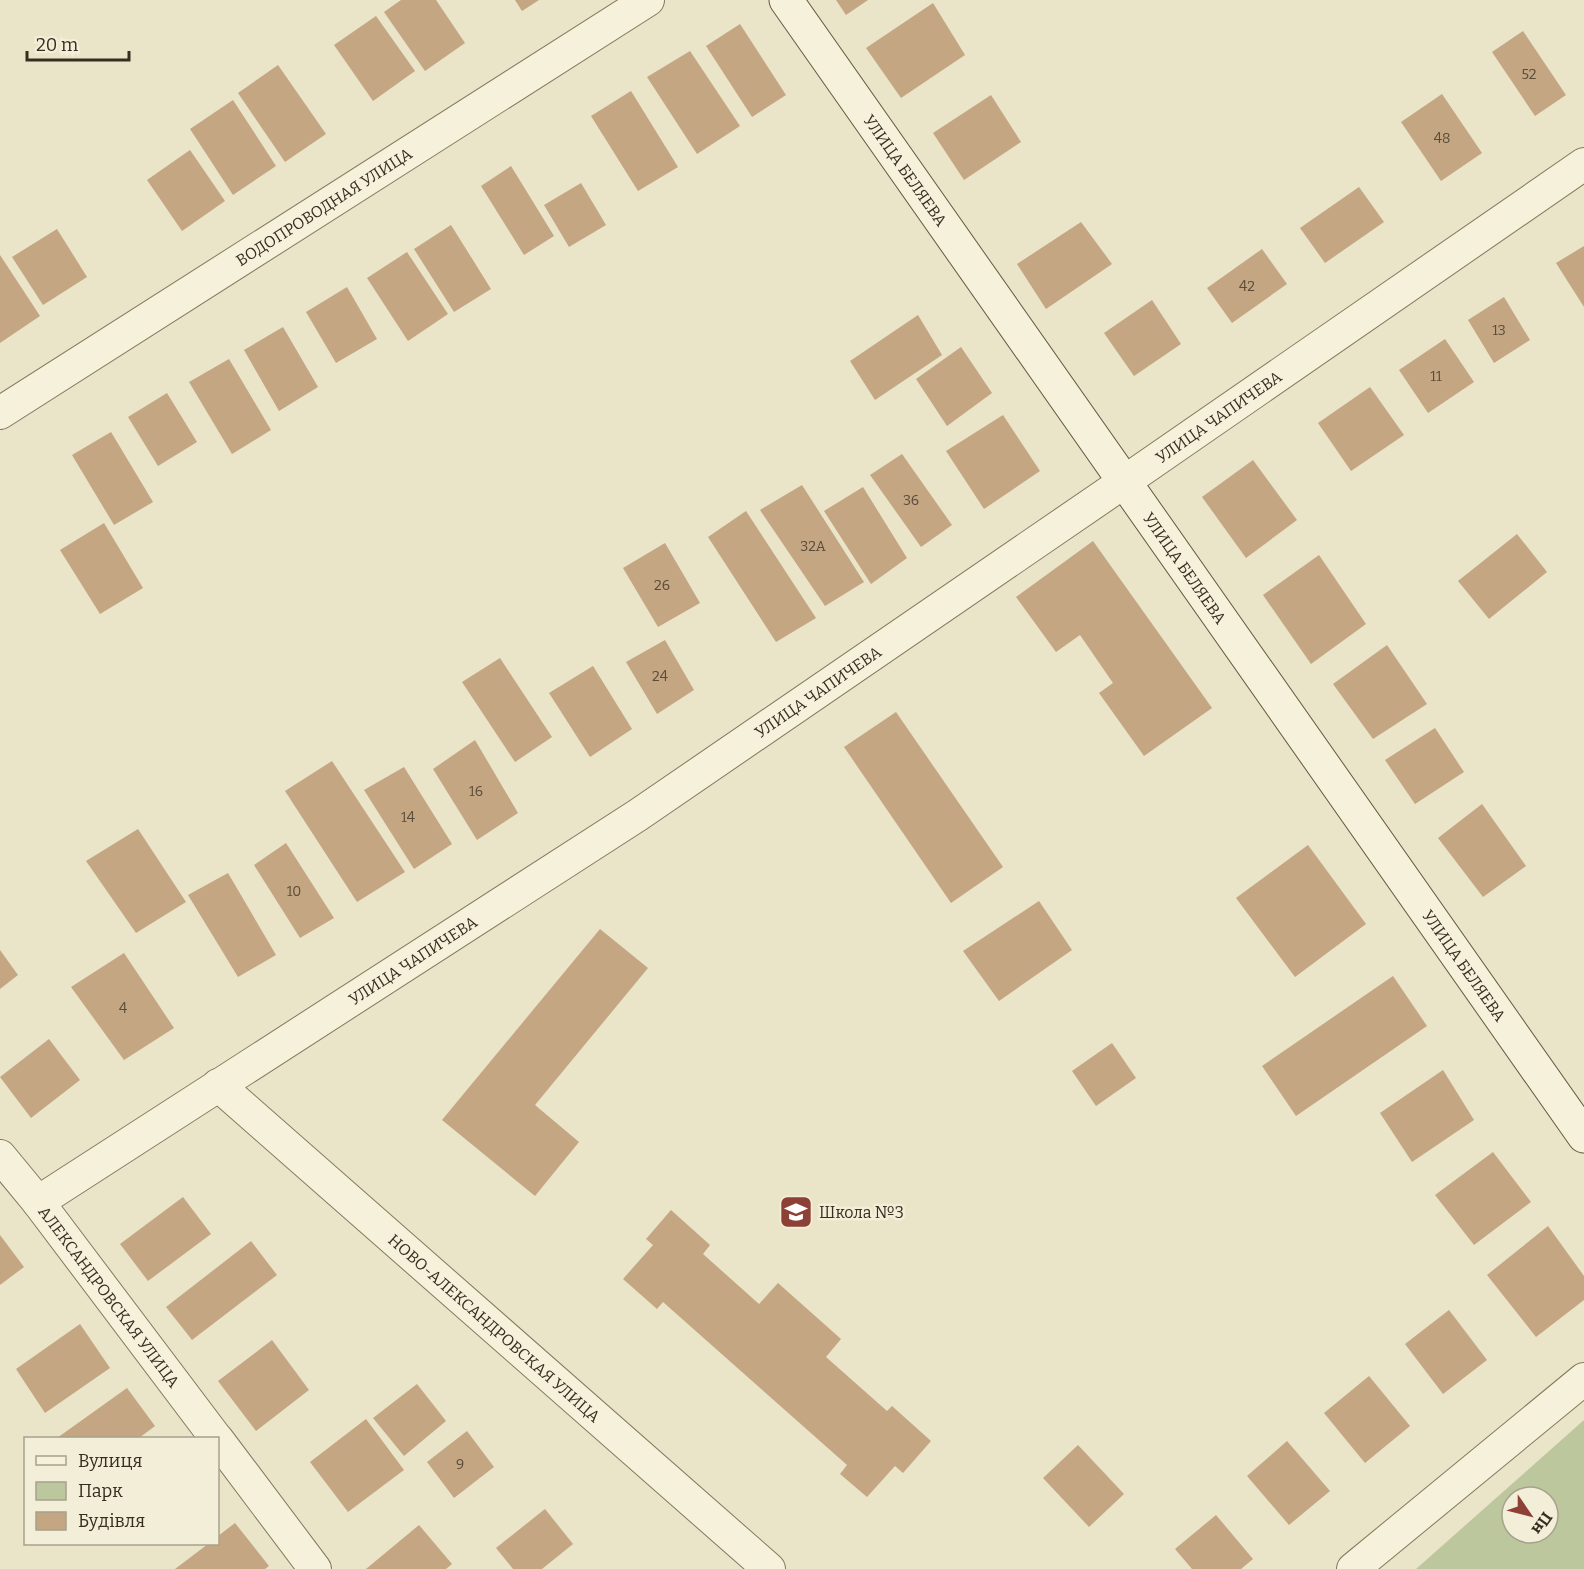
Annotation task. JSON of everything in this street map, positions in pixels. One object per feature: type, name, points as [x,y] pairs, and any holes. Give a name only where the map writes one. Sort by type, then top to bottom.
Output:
[{"type":"main road","name":"УЛИЦА БЕЛЯЕВА","points":[[786,0],[1584,1136]]},
{"type":"street","name":"ВОДОПРОВОДНАЯ УЛИЦА","points":[[0,413],[648,0]]},
{"type":"street","name":"УЛИЦА ЧАПИЧЕВА","points":[[38,1202],[638,814],[1584,164]]},
{"type":"street","name":"НОВО-АЛЕКСАНДРОВСКАЯ УЛИЦА","points":[[218,1085],[770,1569]]},
{"type":"street","name":"АЛЕКСАНДРОВСКАЯ УЛИЦА","points":[[0,1156],[38,1202],[215,1437]]},
{"type":"street","points":[[1353,1569],[1584,1379]]},
{"type":"street","name":"АЛЕКСАНДРОВСКАЯ УЛИЦА","points":[[219,1442],[315,1569]]},
{"type":"green space","points":[[1584,1420],[1584,1569],[1416,1569],[1500,1494],[1500,1545],[1560,1545],[1560,1485],[1511,1485]]},
{"type":"building","points":[[401,0],[436,0],[465,43],[425,71],[384,12]]},
{"type":"building","points":[[515,0],[539,0],[522,11]]},
{"type":"building","points":[[836,0],[868,0],[846,15]]},
{"type":"building","points":[[933,3],[965,55],[901,98],[866,48]]},
{"type":"building","points":[[376,16],[415,71],[373,101],[334,45]]},
{"type":"building","points":[[740,24],[786,95],[752,117],[706,46]]},
{"type":"building","points":[[1523,31],[1566,95],[1535,116],[1492,52]]},
{"type":"building","points":[[690,51],[740,126],[697,154],[647,77]]},
{"type":"building","points":[[278,65],[326,134],[285,162],[238,93]]},
{"type":"building","points":[[631,91],[678,167],[638,191],[591,116]]},
{"type":"building","points":[[1442,94],[1482,153],[1441,181],[1401,122]]},
{"type":"building","points":[[991,95],[1021,142],[964,180],[933,133]]},
{"type":"building","points":[[233,100],[276,166],[233,195],[190,129]]},
{"type":"building","points":[[190,150],[225,201],[182,231],[147,180]]},
{"type":"building","points":[[511,166],[554,236],[524,255],[481,186]]},
{"type":"building","points":[[581,183],[606,225],[569,247],[544,205]]},
{"type":"building","points":[[1359,187],[1384,222],[1325,263],[1300,228]]},
{"type":"building","points":[[1081,222],[1112,264],[1046,309],[1017,264]]},
{"type":"building","points":[[451,225],[491,289],[454,312],[414,249]]},
{"type":"building","points":[[57,229],[87,277],[43,305],[12,257]]},
{"type":"building","points":[[1584,246],[1584,307],[1556,263]]},
{"type":"building","points":[[1262,249],[1287,284],[1232,323],[1207,288]]},
{"type":"building","points":[[407,252],[448,314],[408,341],[367,278]]},
{"type":"building","points":[[0,255],[40,316],[0,343]]},
{"type":"building","points":[[347,287],[377,339],[336,363],[306,312]]},
{"type":"building","points":[[1504,297],[1530,340],[1494,363],[1468,320]]},
{"type":"building","points":[[1152,300],[1181,344],[1134,376],[1104,333]]},
{"type":"building","points":[[918,315],[942,355],[875,400],[850,361]]},
{"type":"building","points":[[283,327],[318,387],[279,411],[244,350]]},
{"type":"building","points":[[1445,339],[1474,382],[1428,413],[1399,370]]},
{"type":"building","points":[[961,347],[992,393],[947,426],[916,379]]},
{"type":"building","points":[[229,359],[271,430],[232,454],[189,382]]},
{"type":"building","points":[[1370,387],[1404,435],[1351,471],[1318,423]]},
{"type":"building","points":[[167,393],[197,442],[158,466],[128,417]]},
{"type":"building","points":[[1003,415],[1040,471],[984,509],[946,451]]},
{"type":"building","points":[[111,432],[153,502],[114,525],[72,455]]},
{"type":"building","points":[[902,454],[952,525],[921,547],[870,475]]},
{"type":"building","points":[[1253,460],[1297,520],[1246,558],[1202,497]]},
{"type":"building","points":[[802,485],[864,582],[825,606],[760,510]]},
{"type":"building","points":[[863,487],[907,558],[871,584],[824,511]]},
{"type":"building","points":[[746,511],[816,618],[776,642],[708,537]]},
{"type":"building","points":[[104,523],[143,588],[100,614],[60,550]]},
{"type":"building","points":[[1517,534],[1547,572],[1489,619],[1458,581]]},
{"type":"building","points":[[1093,541],[1212,708],[1144,756],[1099,693],[1113,683],[1080,635],[1056,652],[1016,597]]},
{"type":"building","points":[[665,543],[700,603],[658,627],[623,568]]},
{"type":"building","points":[[1319,555],[1366,624],[1311,664],[1263,595]]},
{"type":"building","points":[[665,640],[694,690],[657,714],[626,662]]},
{"type":"building","points":[[1387,645],[1427,704],[1373,739],[1333,684]]},
{"type":"building","points":[[500,658],[552,737],[515,762],[462,682]]},
{"type":"building","points":[[593,666],[632,729],[590,757],[549,693]]},
{"type":"building","points":[[896,712],[1003,867],[951,903],[844,747]]},
{"type":"building","points":[[1435,728],[1464,772],[1415,804],[1385,760]]},
{"type":"building","points":[[475,740],[518,813],[477,840],[433,769]]},
{"type":"building","points":[[332,761],[405,872],[357,902],[285,791]]},
{"type":"building","points":[[404,767],[452,844],[414,869],[364,790]]},
{"type":"building","points":[[1482,804],[1526,866],[1483,897],[1438,838]]},
{"type":"building","points":[[138,829],[186,902],[136,933],[86,861]]},
{"type":"building","points":[[286,843],[334,918],[300,938],[254,865]]},
{"type":"building","points":[[1308,845],[1366,924],[1295,977],[1236,898]]},
{"type":"building","points":[[228,873],[276,955],[238,977],[188,895]]},
{"type":"building","points":[[1039,901],[1072,950],[999,1001],[963,951]]},
{"type":"building","points":[[600,929],[648,968],[535,1105],[579,1142],[535,1196],[442,1120]]},
{"type":"building","points":[[0,950],[18,975],[0,989]]},
{"type":"building","points":[[124,953],[174,1028],[124,1060],[71,987]]},
{"type":"building","points":[[1393,976],[1427,1026],[1296,1116],[1262,1066]]},
{"type":"building","points":[[49,1039],[80,1080],[31,1118],[0,1077]]},
{"type":"building","points":[[1112,1043],[1136,1078],[1096,1106],[1072,1071]]},
{"type":"building","points":[[1443,1070],[1474,1120],[1412,1162],[1380,1113]]},
{"type":"building","points":[[1493,1152],[1531,1202],[1474,1245],[1435,1195]]},
{"type":"building","points":[[183,1197],[211,1234],[148,1281],[120,1244]]},
{"type":"building","points":[[671,1210],[710,1245],[703,1254],[759,1304],[778,1283],[841,1339],[826,1357],[887,1411],[892,1406],[931,1441],[903,1473],[895,1466],[867,1497],[840,1474],[847,1465],[663,1302],[657,1309],[623,1279],[653,1245],[646,1239]]},
{"type":"building","points":[[1548,1226],[1584,1276],[1584,1300],[1536,1337],[1487,1275]]},
{"type":"building","points":[[0,1235],[24,1267],[0,1285]]},
{"type":"building","points":[[251,1241],[277,1275],[192,1340],[166,1307]]},
{"type":"building","points":[[1449,1310],[1487,1360],[1443,1394],[1405,1344]]},
{"type":"building","points":[[80,1324],[110,1368],[45,1413],[16,1369]]},
{"type":"building","points":[[272,1340],[309,1390],[256,1431],[218,1381]]},
{"type":"building","points":[[1369,1376],[1410,1426],[1365,1463],[1324,1413]]},
{"type":"building","points":[[417,1384],[446,1421],[404,1456],[373,1418]]},
{"type":"building","points":[[127,1388],[155,1426],[140,1437],[58,1437]]},
{"type":"building","points":[[366,1419],[404,1470],[348,1512],[310,1462]]},
{"type":"building","points":[[467,1431],[494,1467],[454,1498],[427,1462]]},
{"type":"building","points":[[1287,1441],[1330,1491],[1289,1525],[1247,1476]]},
{"type":"building","points":[[1078,1445],[1124,1494],[1089,1527],[1043,1478]]},
{"type":"building","points":[[545,1509],[573,1544],[542,1569],[513,1569],[496,1548]]},
{"type":"building","points":[[1216,1515],[1253,1559],[1241,1569],[1192,1569],[1175,1549]]},
{"type":"building","points":[[235,1523],[269,1566],[265,1569],[175,1569],[207,1545],[219,1545],[219,1535]]},
{"type":"building","points":[[419,1525],[452,1564],[446,1569],[366,1569]]},
{"type":"place","name":"Школа №3","points":[[796,1212]]}]
